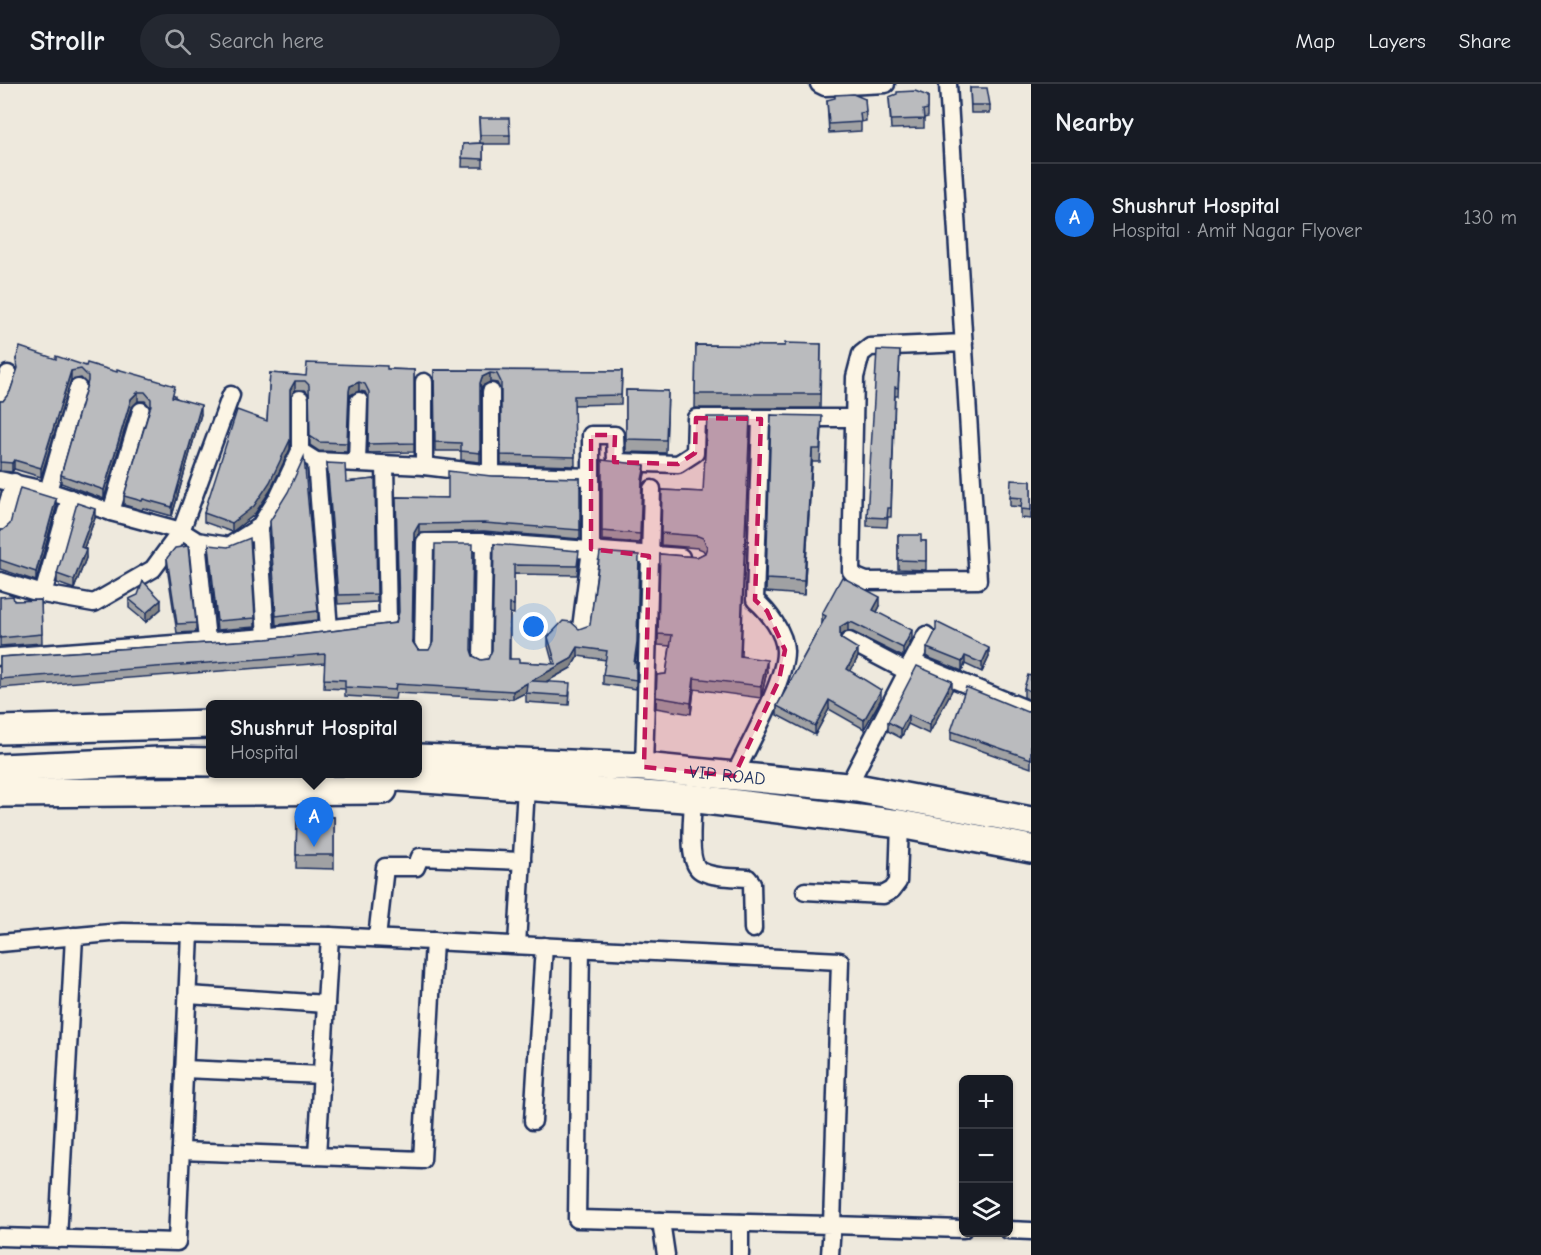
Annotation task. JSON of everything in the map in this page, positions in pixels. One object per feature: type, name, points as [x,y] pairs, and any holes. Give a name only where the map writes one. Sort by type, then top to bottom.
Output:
[{"type":"main road","points":[[0,730],[206,724]]},
{"type":"main road","points":[[0,749],[206,745]]},
{"type":"main road","name":"VIP ROAD","points":[[422,757],[644,767],[734,776],[847,788],[1031,821]]},
{"type":"main road","points":[[0,768],[160,761],[206,762]]},
{"type":"main road","name":"VIP ROAD","points":[[413,778],[693,798],[900,824],[1031,849]]},
{"type":"main road","points":[[0,794],[413,789],[443,780]]},
{"type":"street","points":[[819,84],[825,87],[886,84]]},
{"type":"street","points":[[948,84],[964,343],[978,580],[866,581],[856,577],[851,571],[854,418],[855,376],[861,354],[870,347],[964,343]]},
{"type":"street","points":[[0,398],[8,374]]},
{"type":"street","points":[[424,382],[424,466]]},
{"type":"street","points":[[48,491],[78,388]]},
{"type":"street","points":[[491,392],[491,474]]},
{"type":"street","points":[[0,581],[43,594],[94,603],[153,569],[181,531],[231,395]]},
{"type":"street","points":[[0,529],[7,481],[48,491],[111,513],[181,531],[197,542],[229,546],[259,527],[279,496],[300,451],[300,399]]},
{"type":"street","points":[[357,462],[359,401]]},
{"type":"street","points":[[111,513],[141,411]]},
{"type":"street","points":[[581,628],[591,549],[591,435],[615,435],[616,462],[678,464],[695,453],[696,418],[854,418]]},
{"type":"street","points":[[734,776],[779,680],[785,650],[767,611],[755,600],[761,419]]},
{"type":"street","points":[[300,451],[316,461],[424,466],[491,474],[591,477]]},
{"type":"street","points":[[316,461],[329,629]]},
{"type":"street","points":[[0,657],[266,637],[388,621],[385,465]]},
{"type":"street","points":[[644,767],[652,489]]},
{"type":"street","points":[[43,594],[70,498]]},
{"type":"street","points":[[259,527],[266,637]]},
{"type":"street","points":[[197,542],[207,640]]},
{"type":"street","points":[[423,650],[425,542],[484,542],[697,558]]},
{"type":"street","points":[[482,659],[484,542]]},
{"type":"street","points":[[847,788],[926,634]]},
{"type":"street","points":[[849,642],[1031,711]]},
{"type":"street","points":[[517,945],[526,787]]},
{"type":"street","points":[[693,798],[692,861],[699,870],[710,874],[748,879],[752,883],[753,929]]},
{"type":"street","points":[[805,891],[883,895],[892,890],[898,882],[900,824]]},
{"type":"street","points":[[377,938],[385,867],[416,867],[420,857],[522,861]]},
{"type":"street","points":[[0,944],[122,932],[190,933],[377,938],[840,961],[830,1255]]},
{"type":"street","points":[[0,1237],[177,1242],[190,933]]},
{"type":"street","points":[[58,1239],[74,936]]},
{"type":"street","points":[[317,1156],[330,936]]},
{"type":"street","points":[[181,1151],[422,1160],[434,941]]},
{"type":"street","points":[[532,1121],[544,946]]},
{"type":"street","points":[[581,948],[577,1219],[959,1229]]},
{"type":"street","points":[[188,995],[326,1004]]},
{"type":"street","points":[[184,1069],[322,1075]]},
{"type":"street","points":[[661,1221],[666,1255]]},
{"type":"street","points":[[740,1223],[740,1255]]},
{"type":"street","points":[[1013,1230],[1031,1231]]},
{"type":"highlighted area","points":[[696,418],[761,419],[755,600],[767,611],[785,650],[779,680],[734,776],[644,767],[649,556],[591,549],[591,435],[615,435],[614,462],[678,464],[695,453]]},
{"type":"building","points":[[970,88],[987,88],[990,105],[971,105]]},
{"type":"building","points":[[915,91],[928,96],[928,109],[923,110],[924,119],[891,120],[889,97],[897,92]]},
{"type":"building","points":[[853,94],[865,99],[866,112],[860,113],[861,122],[829,124],[827,100],[835,98],[835,95]]},
{"type":"building","points":[[479,118],[509,118],[510,135],[480,135]]},
{"type":"building","points":[[483,143],[483,159],[462,158],[463,144]]},
{"type":"building","points":[[785,343],[821,344],[820,394],[695,394],[696,345],[785,346]]},
{"type":"building","points":[[20,347],[56,359],[56,356],[86,366],[87,363],[117,372],[117,369],[175,386],[172,397],[201,405],[172,507],[124,496],[151,405],[151,399],[145,392],[138,392],[131,399],[104,490],[61,475],[88,381],[88,376],[81,369],[71,371],[41,468],[14,460],[12,463],[0,462],[0,401],[3,401],[10,392],[18,368],[16,359]]},
{"type":"building","points":[[877,350],[900,351],[898,388],[895,387],[891,508],[888,508],[887,518],[867,517]]},
{"type":"building","points":[[307,363],[387,366],[387,369],[414,370],[414,443],[368,444],[369,392],[365,384],[359,382],[350,386],[349,391],[347,443],[319,442],[310,436],[309,385],[305,381],[295,381],[290,390],[290,440],[270,482],[254,506],[232,523],[204,513],[237,410],[267,421],[270,373],[306,376]]},
{"type":"building","points":[[434,370],[622,371],[621,395],[574,396],[575,457],[501,455],[501,382],[497,374],[490,373],[482,377],[480,383],[480,453],[461,451],[461,443],[435,442]]},
{"type":"building","points":[[626,390],[668,391],[666,440],[626,439]]},
{"type":"building","points":[[771,415],[822,416],[820,449],[812,449],[804,581],[766,579]]},
{"type":"building","points":[[707,417],[750,417],[740,656],[767,660],[761,686],[694,678],[691,703],[656,697],[657,675],[666,674],[672,635],[658,634],[660,554],[697,557],[705,553],[707,547],[703,538],[698,536],[661,533],[662,490],[703,492]]},
{"type":"building","points":[[304,457],[318,611],[276,616],[270,521],[288,492]]},
{"type":"building","points":[[602,460],[645,465],[642,480],[640,534],[602,531]]},
{"type":"building","points":[[327,463],[345,464],[346,482],[375,479],[377,594],[338,595]]},
{"type":"building","points":[[448,471],[491,476],[580,478],[580,530],[484,523],[419,524],[414,533],[412,641],[418,650],[429,650],[433,642],[435,544],[473,544],[471,650],[473,656],[481,660],[488,659],[492,650],[494,544],[579,551],[577,566],[514,565],[514,605],[510,604],[509,659],[519,659],[519,662],[556,664],[548,637],[563,621],[571,622],[579,629],[590,625],[600,552],[639,555],[637,642],[634,663],[636,663],[636,680],[603,675],[607,651],[578,647],[571,659],[531,681],[570,683],[569,696],[526,693],[527,683],[513,691],[396,684],[395,690],[345,687],[345,680],[324,679],[325,654],[0,679],[0,657],[267,639],[396,623],[399,612],[396,497],[448,498]]},
{"type":"building","points":[[1011,480],[1031,481],[1031,510],[1021,509],[1022,498],[1010,497]]},
{"type":"building","points":[[20,488],[56,499],[36,572],[0,560],[0,530],[10,524]]},
{"type":"building","points":[[77,503],[95,509],[81,547],[86,549],[74,580],[57,574]]},
{"type":"building","points":[[898,535],[921,535],[921,541],[926,541],[926,561],[898,560]]},
{"type":"building","points":[[250,538],[255,618],[217,621],[209,545],[228,547]]},
{"type":"building","points":[[188,546],[196,623],[177,624],[167,558],[175,548]]},
{"type":"building","points":[[842,577],[880,597],[873,610],[912,630],[903,648],[853,623],[848,622],[840,627],[840,638],[858,649],[847,669],[881,690],[864,720],[829,700],[815,726],[777,706],[826,616],[822,614]]},
{"type":"building","points":[[143,581],[161,600],[146,613],[129,599],[138,595]]},
{"type":"building","points":[[13,596],[14,601],[41,600],[42,634],[0,638],[0,597]]},
{"type":"building","points":[[936,622],[989,648],[982,663],[965,656],[962,662],[927,648],[936,630]]},
{"type":"building","points":[[917,666],[952,681],[929,725],[908,715],[901,729],[888,722]]},
{"type":"building","points":[[1028,675],[1031,676],[1031,692],[1024,688]]},
{"type":"building","points":[[966,687],[1027,712],[1031,711],[1031,759],[951,731]]},
{"type":"building","points":[[297,816],[334,817],[334,855],[296,855]]},
{"type":"place","name":"Shushrut Hospital","points":[[314,847]]}]
